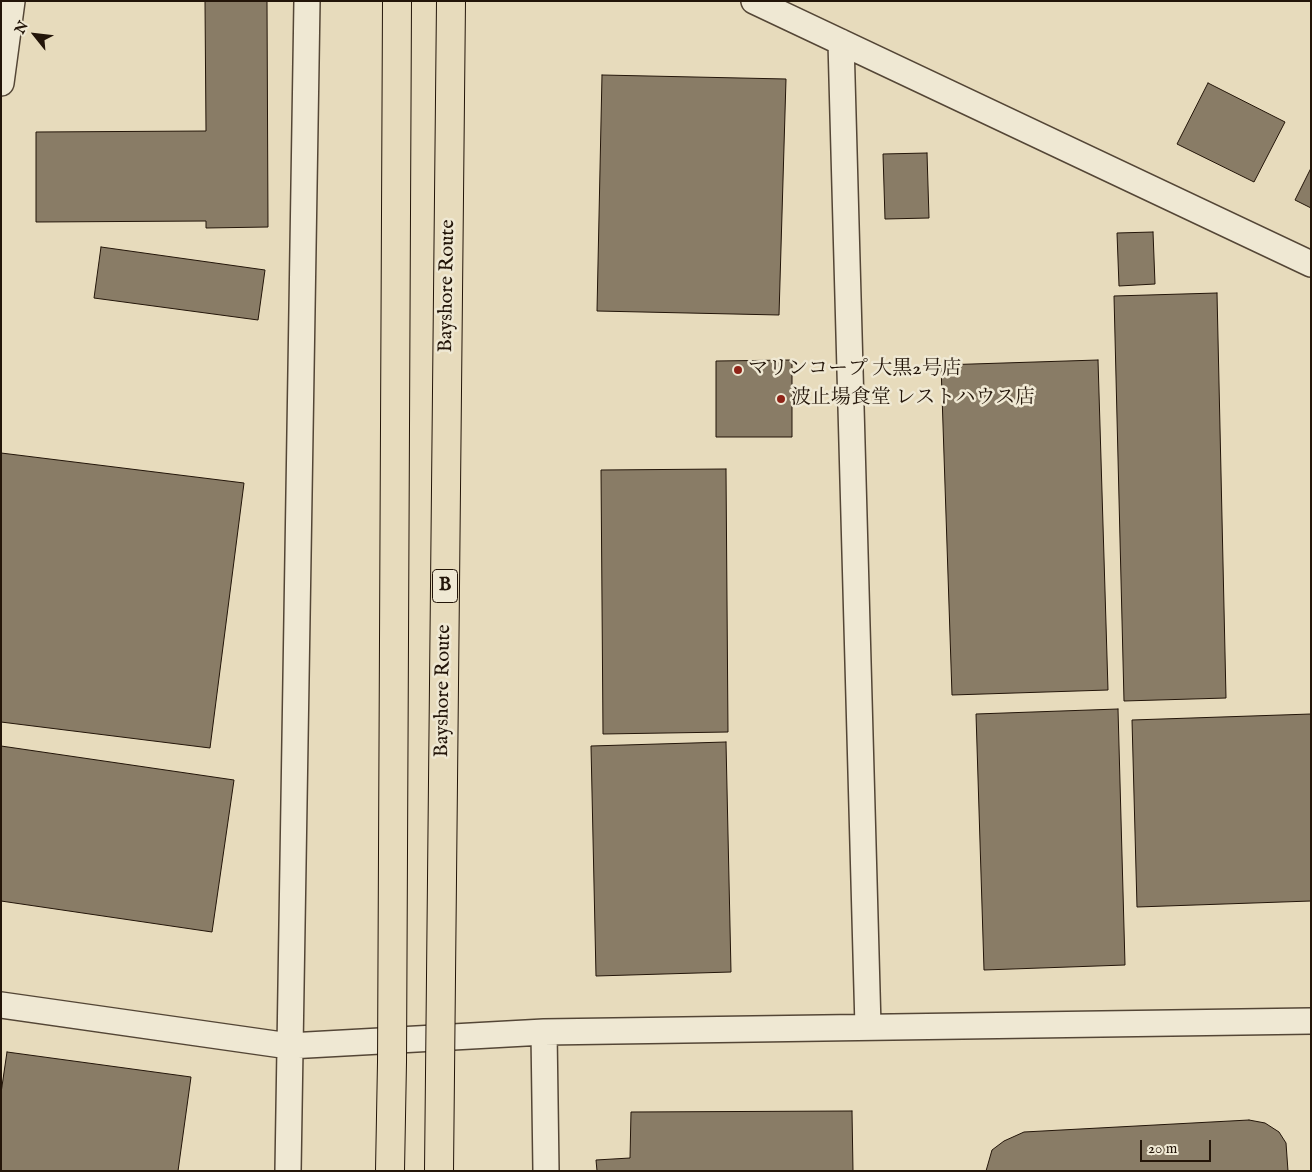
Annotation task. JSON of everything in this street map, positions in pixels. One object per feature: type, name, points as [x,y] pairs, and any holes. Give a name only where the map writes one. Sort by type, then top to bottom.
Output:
[{"type":"highway","points":[[390,1171],[397,1]]},
{"type":"highway","name":"Bayshore Route","points":[[439,1171],[451,1]]},
{"type":"street","points":[[1,83],[12,1]]},
{"type":"street","points":[[288,1171],[307,1]]},
{"type":"street","points":[[754,1],[1311,264]]},
{"type":"street","points":[[841,42],[868,1027]]},
{"type":"street","points":[[1,1006],[289,1046],[544,1032],[1311,1021]]},
{"type":"street","points":[[544,1032],[546,1171]]},
{"type":"building","points":[[205,1],[267,1],[268,227],[206,228],[206,221],[36,222],[36,132],[206,131]]},
{"type":"building","points":[[602,75],[786,79],[779,315],[597,311]]},
{"type":"building","points":[[1208,83],[1285,122],[1254,182],[1177,144]]},
{"type":"building","points":[[927,153],[929,218],[885,219],[883,154]]},
{"type":"building","points":[[1311,168],[1311,208],[1295,200]]},
{"type":"building","points":[[1153,232],[1155,284],[1119,286],[1117,233]]},
{"type":"building","points":[[101,247],[265,270],[258,320],[94,298]]},
{"type":"building","points":[[1217,293],[1226,698],[1124,701],[1114,296]]},
{"type":"building","points":[[792,360],[792,437],[716,437],[716,361]]},
{"type":"building","points":[[1098,360],[1108,690],[952,695],[941,365]]},
{"type":"building","points":[[1,453],[244,483],[210,748],[1,722]]},
{"type":"building","points":[[726,469],[728,732],[603,734],[601,470]]},
{"type":"building","points":[[1118,709],[1125,965],[984,970],[976,714]]},
{"type":"building","points":[[1311,714],[1311,901],[1137,907],[1132,720]]},
{"type":"building","points":[[726,742],[731,972],[596,976],[591,746]]},
{"type":"building","points":[[1,746],[234,780],[212,932],[1,901]]},
{"type":"building","points":[[7,1052],[191,1077],[178,1171],[1,1171],[1,1093]]},
{"type":"building","points":[[852,1111],[853,1171],[597,1171],[596,1160],[630,1158],[631,1112]]},
{"type":"building","points":[[1249,1120],[1265,1123],[1279,1132],[1286,1143],[1288,1171],[986,1171],[992,1150],[1004,1141],[1024,1132]]},
{"type":"place","name":"マリンコープ 大黒2号店","points":[[738,370]]},
{"type":"place","name":"波止場食堂 レストハウス店","points":[[781,399]]}]
